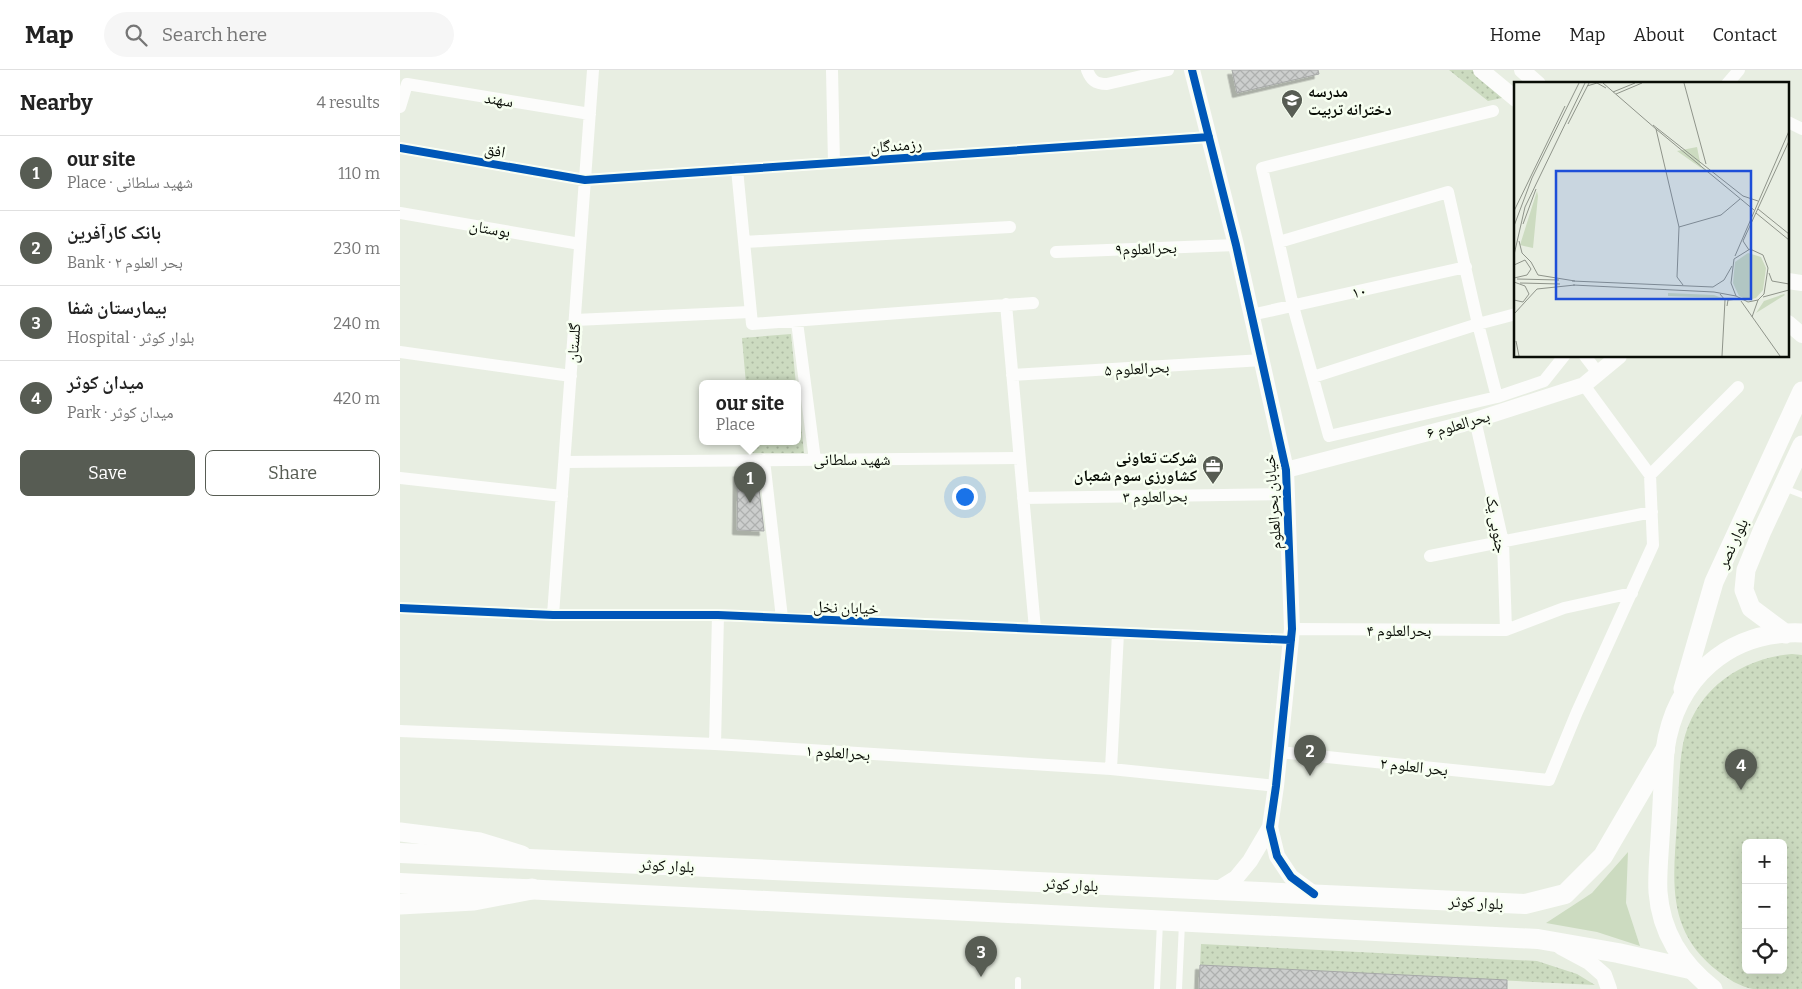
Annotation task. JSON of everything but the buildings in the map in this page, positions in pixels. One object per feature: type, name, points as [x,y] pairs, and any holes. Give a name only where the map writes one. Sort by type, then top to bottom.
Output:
[{"type":"highway","points":[[400,904],[474,900],[532,889]]},
{"type":"main road","name":"بلوار نصر","points":[[1679,701],[1714,582],[1802,391]]},
{"type":"main road","name":"بلوار نصر","points":[[1794,633],[1750,608],[1744,590],[1746,570],[1802,445]]},
{"type":"main road","points":[[1713,989],[1690,969],[1674,946],[1664,925],[1658,891],[1667,733],[1679,701],[1699,674],[1725,652],[1757,638],[1794,633]]},
{"type":"main road","name":"بلوار کوثر","points":[[400,853],[1525,904],[1564,894],[1603,856],[1665,750]]},
{"type":"main road","points":[[400,832],[480,842],[535,859]]},
{"type":"main road","name":"بلوار کوثر","points":[[400,883],[1538,939],[1618,953],[1690,969]]},
{"type":"street","name":"گلستان","points":[[553,615],[593,70]]},
{"type":"street","points":[[832,70],[834,163]]},
{"type":"street","points":[[1087,70],[1090,78],[1097,84],[1106,84],[1168,70]]},
{"type":"street","name":"خیابان بحرالعلوم","points":[[1192,70],[1236,245],[1286,470],[1291,635],[1276,786],[1270,827],[1277,856],[1291,877],[1314,894]]},
{"type":"street","points":[[1481,70],[1514,96]]},
{"type":"street","points":[[1522,70],[1536,82]]},
{"type":"street","points":[[1730,82],[1739,70]]},
{"type":"street","name":"سهند","points":[[400,107],[407,84],[590,114]]},
{"type":"street","points":[[1493,111],[1262,168],[1293,306],[1329,436],[1497,397],[1544,381],[1562,358]]},
{"type":"street","points":[[1790,123],[1802,129]]},
{"type":"street","name":"رزمندگان","points":[[585,180],[1209,137]]},
{"type":"street","name":"افق","points":[[400,148],[585,180]]},
{"type":"street","points":[[737,169],[752,324],[1033,303]]},
{"type":"street","points":[[1280,242],[1448,192],[1478,324],[1497,397]]},
{"type":"street","name":"بوستان","points":[[400,213],[580,244]]},
{"type":"street","points":[[744,242],[1010,227]]},
{"type":"street","name":"بحرالعلوم۹","points":[[1056,252],[1236,245]]},
{"type":"street","name":"۱۰","points":[[1252,315],[1466,267]]},
{"type":"street","points":[[1006,304],[1035,629]]},
{"type":"street","points":[[575,320],[750,312]]},
{"type":"street","points":[[1313,377],[1478,324],[1514,315]]},
{"type":"street","points":[[797,322],[815,460]]},
{"type":"street","points":[[1790,326],[1802,335]]},
{"type":"street","points":[[400,352],[571,376]]},
{"type":"street","points":[[1587,358],[1598,373]]},
{"type":"street","name":"بحرالعلوم ۶","points":[[1286,470],[1475,420],[1584,385],[1617,358]]},
{"type":"street","name":"بحرالعلوم ۵","points":[[1012,375],[1263,360]]},
{"type":"street","points":[[1506,630],[1564,608],[1632,593],[1653,545],[1650,475],[1584,385]]},
{"type":"street","points":[[1650,475],[1738,387]]},
{"type":"street","name":"جنوبی یک","points":[[1475,420],[1502,542],[1506,630]]},
{"type":"street","name":"شهید سلطانی","points":[[564,462],[1020,458]]},
{"type":"street","points":[[764,460],[782,618]]},
{"type":"street","points":[[400,478],[562,496]]},
{"type":"street","name":"بحرالعلوم ۳","points":[[1023,498],[1288,494]]},
{"type":"street","points":[[1430,556],[1652,512]]},
{"type":"street","name":"بحر العلوم ۲","points":[[1279,752],[1549,780],[1577,712],[1632,593]]},
{"type":"street","name":"خیابان نخل","points":[[400,608],[553,615],[718,615],[1118,632],[1291,635]]},
{"type":"street","points":[[715,744],[718,615]]},
{"type":"street","name":"بحرالعلوم ۴","points":[[1291,635],[1506,630]]},
{"type":"street","points":[[1111,769],[1118,632]]},
{"type":"street","name":"بحرالعلوم ۱","points":[[400,731],[715,744],[1111,769],[1276,786]]},
{"type":"street","points":[[1215,890],[1236,878],[1250,861],[1270,827]]},
{"type":"street","points":[[1538,939],[1568,949],[1589,962],[1604,975],[1609,989]]},
{"type":"lane","points":[[1782,488],[1802,495]]},
{"type":"lane","points":[[1157,989],[1160,920]]},
{"type":"lane","points":[[1179,989],[1182,921]]},
{"type":"lane","points":[[1018,980],[1018,989]]},
{"type":"green space","points":[[1449,70],[1480,70],[1511,96],[1488,101]]},
{"type":"green space","points":[[791,334],[796,380],[746,380],[742,338]]},
{"type":"green space","points":[[801,424],[804,453],[751,453],[750,445],[801,445]]},
{"type":"green space","points":[[1792,654],[1802,655],[1802,989],[1753,989],[1726,977],[1702,957],[1690,940],[1681,923],[1677,905],[1674,866],[1680,764],[1683,744],[1689,725],[1697,708],[1709,693],[1738,670],[1755,662]]},
{"type":"green space","points":[[1628,852],[1626,903],[1640,946],[1597,932],[1546,923],[1592,893]]},
{"type":"green space","points":[[1201,944],[1537,961],[1577,974],[1595,985],[1200,965]]},
{"type":"cycle path","points":[[1192,70],[1236,245],[1286,470],[1292,629],[1270,827],[1277,856],[1291,877],[1314,894]]},
{"type":"cycle path","points":[[400,148],[585,180],[1209,137]]},
{"type":"cycle path","points":[[400,608],[553,615],[718,615],[1291,640]]},
{"type":"place","name":"مدرسه دخترانه تربیت","points":[[1292,119]]},
{"type":"place","name":"شرکت تعاونی کشاورزی سوم شعبان","points":[[1213,485]]},
{"type":"place","name":"our site","points":[[750,503]]},
{"type":"place","name":"بانک کارآفرین","points":[[1310,776]]},
{"type":"place","name":"میدان کوثر","points":[[1741,790]]},
{"type":"place","name":"بیمارستان شفا","points":[[981,977]]}]
